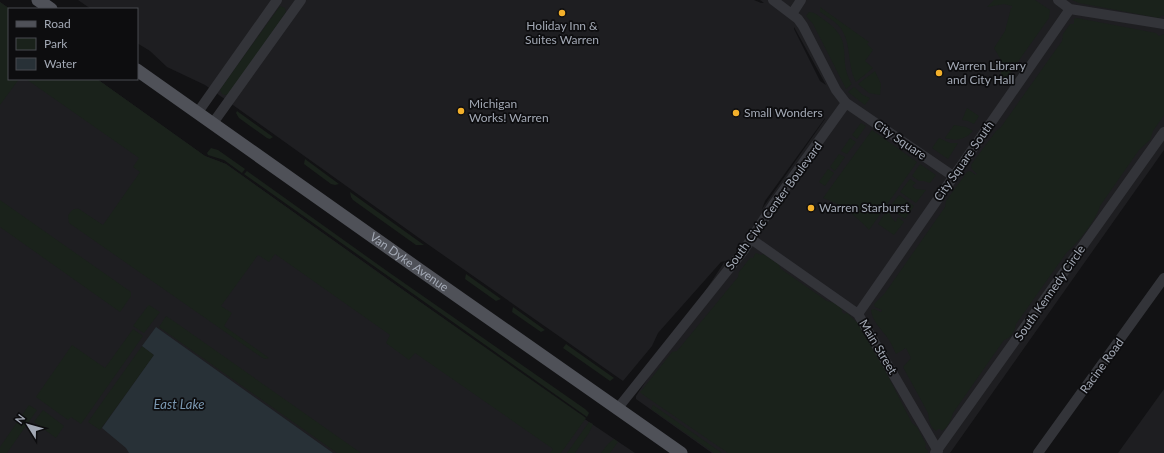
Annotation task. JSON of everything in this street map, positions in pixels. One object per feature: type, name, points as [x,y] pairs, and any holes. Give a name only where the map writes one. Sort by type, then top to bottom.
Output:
[{"type":"main road","points":[[38,0],[50,8]]},
{"type":"main road","name":"Van Dyke Avenue","points":[[138,71],[681,453]]},
{"type":"street","points":[[198,112],[277,0]]},
{"type":"street","points":[[213,123],[301,0]]},
{"type":"street","points":[[772,0],[792,14],[803,26],[836,90],[846,103]]},
{"type":"street","points":[[792,14],[801,0]]},
{"type":"street","points":[[1058,0],[1070,9],[1164,24]]},
{"type":"street","name":"City Square South","points":[[858,314],[1070,9]]},
{"type":"street","name":"City Square","points":[[846,103],[954,176]]},
{"type":"street","name":"South Civic Center Boulevard","points":[[618,408],[736,261],[773,205],[846,103]]},
{"type":"street","name":"South Kennedy Circle","points":[[937,452],[1164,132]]},
{"type":"street","name":"Main Street","points":[[751,239],[858,314],[937,452]]},
{"type":"street","name":"Racine Road","points":[[1038,453],[1164,278]]},
{"type":"shaded area","points":[[78,0],[754,0],[764,3],[760,0],[1164,0],[1164,150],[950,453],[712,453],[636,399],[636,396],[725,261],[721,262],[658,333],[652,346],[623,381],[426,243],[205,85],[167,67],[150,51],[138,44],[138,8],[90,8]],"holes":[[[794,27],[826,85],[820,81]],[[825,119],[762,209],[765,201]]]},
{"type":"shaded area","points":[[0,2],[9,8],[8,80],[98,80],[205,156],[226,164],[589,422],[635,453],[0,453]]},
{"type":"shaded area","points":[[1164,389],[1164,453],[1118,453]]},
{"type":"green space","points":[[994,0],[1035,0],[1050,10],[1049,18],[1005,80],[1001,77],[1001,60],[994,48],[1005,31],[1012,6],[1004,4],[987,7]]},
{"type":"green space","points":[[1072,0],[1164,0],[1164,16],[1162,15],[1159,18],[1079,3]]},
{"type":"green space","points":[[0,2],[9,8],[8,80],[18,80],[0,105]]},
{"type":"green space","points":[[280,6],[285,8],[286,12],[229,94],[222,94],[220,90],[221,88]]},
{"type":"green space","points":[[820,7],[869,42],[867,44],[873,50],[865,61],[873,68],[856,82],[851,68],[848,45],[843,31],[836,23],[820,12]]},
{"type":"green space","points":[[809,12],[815,13],[833,27],[840,35],[843,43],[846,66],[852,84],[846,89],[813,24],[806,16]]},
{"type":"green space","points":[[1077,18],[1156,33],[1159,36],[1164,34],[1164,115],[1153,131],[1150,140],[1139,150],[1100,206],[1091,224],[1067,252],[1016,324],[1015,329],[1009,338],[1004,340],[953,413],[948,425],[942,431],[938,429],[936,431],[931,425],[928,413],[903,367],[911,358],[906,348],[896,354],[891,343],[875,321],[871,310],[874,309],[881,312],[882,310],[875,307],[874,304],[885,293],[945,207],[946,201],[967,172],[970,171],[976,175],[977,174],[972,169],[971,165],[996,131],[1001,127],[1062,41],[1063,34],[1070,24],[1073,24],[1074,19]]},
{"type":"green space","points":[[875,71],[881,84],[880,95],[869,93],[858,84]]},
{"type":"green space","points":[[27,80],[98,80],[205,156],[226,164],[586,418],[561,453],[550,453],[553,449],[415,353],[409,360],[386,343],[390,335],[275,254],[269,262],[258,255],[221,306],[232,313],[224,326],[269,358],[265,359],[261,357],[69,223],[68,216],[72,210],[79,209],[103,225],[140,172],[133,167],[139,158]]},
{"type":"green space","points":[[854,87],[863,95],[870,98],[865,105],[848,92]]},
{"type":"green space","points":[[967,108],[979,116],[974,124],[962,120]]},
{"type":"green space","points":[[237,111],[273,137],[270,139],[267,138],[239,118],[236,113]]},
{"type":"green space","points":[[861,123],[866,126],[857,139],[852,135]]},
{"type":"green space","points":[[954,125],[966,127],[973,131],[964,138],[960,139],[945,138]]},
{"type":"green space","points":[[872,130],[917,162],[869,230],[848,211],[823,198]]},
{"type":"green space","points":[[850,138],[856,142],[847,154],[841,151]]},
{"type":"green space","points":[[939,138],[950,143],[958,143],[948,159],[932,148]]},
{"type":"green space","points":[[211,148],[218,150],[245,169],[242,173],[224,160],[208,155],[207,153]]},
{"type":"green space","points":[[839,154],[845,157],[835,171],[830,167]]},
{"type":"green space","points":[[305,159],[339,184],[331,184],[304,164]]},
{"type":"green space","points":[[920,164],[936,175],[930,183],[919,181],[912,176]]},
{"type":"green space","points":[[828,169],[834,173],[825,186],[819,182]]},
{"type":"green space","points":[[247,171],[585,409],[589,413],[587,417],[244,174]]},
{"type":"green space","points":[[910,179],[916,183],[912,186],[916,189],[926,190],[916,203],[900,192]]},
{"type":"green space","points":[[350,192],[424,245],[416,245],[353,200]]},
{"type":"green space","points":[[899,195],[914,206],[905,219],[898,214],[896,208],[892,204]]},
{"type":"green space","points":[[0,200],[131,292],[131,296],[120,312],[0,227]]},
{"type":"green space","points":[[887,210],[896,222],[898,217],[904,222],[894,235],[878,224]]},
{"type":"green space","points":[[756,253],[761,255],[763,254],[778,264],[781,269],[827,301],[834,303],[842,309],[844,314],[847,313],[864,329],[912,423],[917,427],[926,444],[925,447],[928,453],[728,453],[640,392],[672,352],[677,351],[738,277],[739,272],[750,258],[753,258]]},
{"type":"green space","points":[[466,274],[501,299],[496,301],[465,279]]},
{"type":"green space","points":[[149,305],[160,312],[144,333],[133,326]]},
{"type":"green space","points":[[513,307],[545,330],[541,332],[512,312]]},
{"type":"green space","points":[[166,316],[361,453],[337,453],[159,327]]},
{"type":"green space","points":[[133,329],[143,336],[81,424],[71,417],[68,420],[36,397],[72,345],[105,368]]},
{"type":"green space","points":[[566,344],[614,378],[610,381],[563,348]]},
{"type":"green space","points":[[142,346],[154,355],[100,430],[88,422]]},
{"type":"green space","points":[[29,405],[37,410],[7,453],[0,453],[0,447]]},
{"type":"green space","points":[[653,405],[722,453],[714,453],[651,409]]},
{"type":"green space","points":[[43,410],[64,426],[56,438],[34,422]]},
{"type":"green space","points":[[589,422],[593,424],[589,433],[575,453],[567,453]]},
{"type":"green space","points":[[614,439],[618,442],[610,453],[601,453],[608,444]]},
{"type":"water","name":"East Lake","points":[[156,327],[333,453],[129,453],[126,448],[102,428],[154,355],[142,346]]},
{"type":"place","name":"Holiday Inn & Suites Warren","points":[[562,13]]},
{"type":"place","name":"Warren Library and City Hall","points":[[939,73]]},
{"type":"place","name":"Michigan Works! Warren","points":[[461,111]]},
{"type":"place","name":"Small Wonders","points":[[736,113]]},
{"type":"place","name":"Warren Starburst","points":[[811,208]]}]
